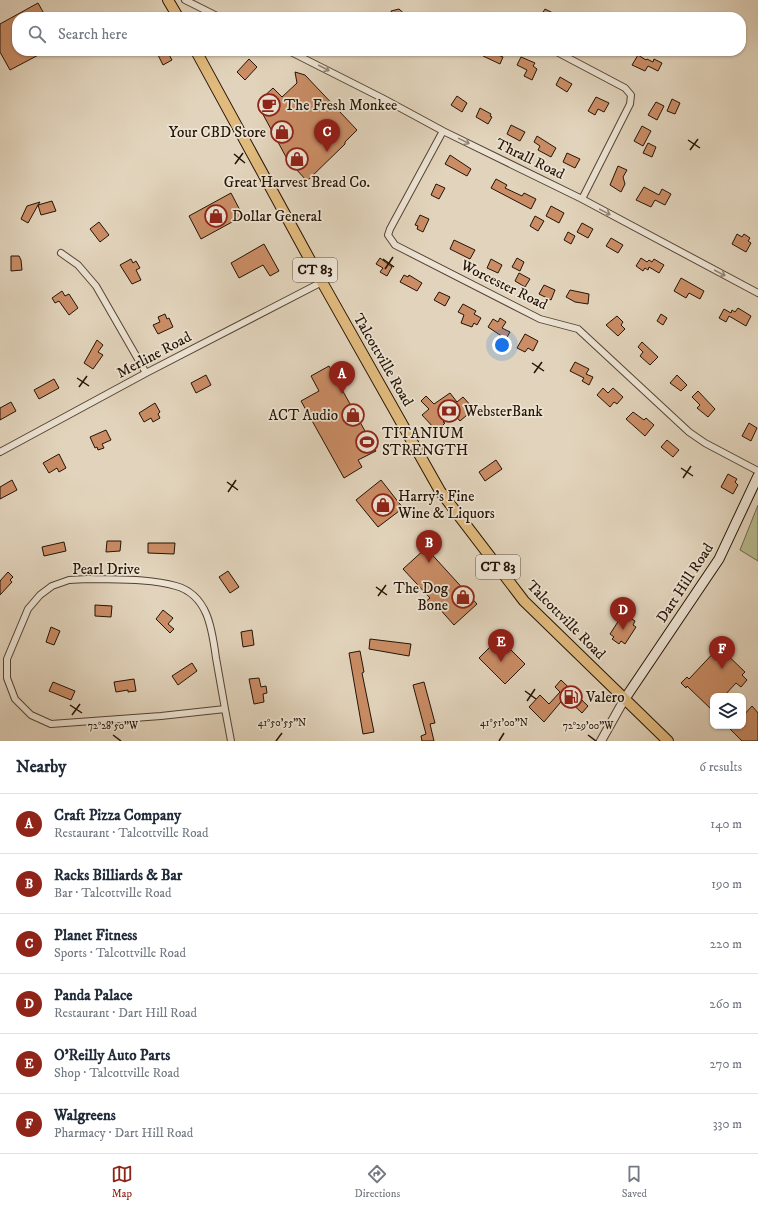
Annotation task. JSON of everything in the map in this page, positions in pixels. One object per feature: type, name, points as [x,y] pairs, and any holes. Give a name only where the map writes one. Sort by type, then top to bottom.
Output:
[{"type":"main road","points":[[168,0],[175,12]]},
{"type":"main road","name":"Talcottville Road","points":[[199,56],[322,282],[440,491],[524,601],[624,700],[668,741]]},
{"type":"main road","name":"Dart Hill Road","points":[[624,700],[719,559],[758,476]]},
{"type":"street","points":[[185,0],[209,12]]},
{"type":"street","name":"Thrall Road","points":[[299,56],[443,131],[582,199],[758,293]]},
{"type":"street","points":[[564,56],[625,88],[631,95],[630,104],[582,199]]},
{"type":"street","name":"Worcester Road","points":[[443,131],[390,229],[388,235],[395,245],[540,320],[578,329],[689,432],[705,443],[758,471]]},
{"type":"street","points":[[62,253],[78,265],[96,286],[146,373]]},
{"type":"street","name":"Merline Road","points":[[0,452],[146,373],[322,282]]},
{"type":"street","name":"Pearl Drive","points":[[225,709],[153,717],[51,724],[31,715],[15,699],[7,678],[7,659],[28,609],[40,595],[52,586],[69,580],[88,579],[161,583],[177,586],[191,593],[202,605],[210,621],[231,741]]},
{"type":"street","points":[[601,741],[624,700]]},
{"type":"green space","points":[[758,505],[758,561],[740,550]]},
{"type":"building","points":[[38,3],[43,12],[22,12]]},
{"type":"building","points":[[399,9],[402,12],[391,12]]},
{"type":"building","points":[[545,9],[551,12],[543,12]]},
{"type":"building","points":[[12,17],[12,56],[37,56],[10,70],[0,52],[0,24]]},
{"type":"building","points":[[158,56],[170,56],[172,60],[163,65]]},
{"type":"building","points":[[483,56],[503,57],[500,64]]},
{"type":"building","points":[[637,56],[653,62],[654,59],[662,63],[658,71],[648,66],[645,71],[632,65]]},
{"type":"building","points":[[521,57],[535,63],[533,66],[537,69],[532,80],[524,76],[527,70],[517,65]]},
{"type":"building","points":[[249,59],[257,67],[245,80],[237,72]]},
{"type":"building","points":[[295,72],[305,75],[357,130],[345,142],[345,144],[307,181],[294,167],[292,168],[259,107],[261,106],[259,101],[273,88],[282,97],[297,83]]},
{"type":"building","points":[[560,77],[572,84],[567,92],[556,85]]},
{"type":"building","points":[[457,96],[467,103],[462,112],[451,105]]},
{"type":"building","points":[[596,97],[609,103],[604,112],[598,109],[595,115],[588,111]]},
{"type":"building","points":[[672,99],[680,103],[675,114],[667,111]]},
{"type":"building","points":[[656,102],[664,106],[657,120],[648,115]]},
{"type":"building","points":[[480,108],[491,114],[490,116],[492,117],[488,124],[476,117]]},
{"type":"building","points":[[511,125],[525,132],[520,141],[507,134]]},
{"type":"building","points":[[642,126],[651,131],[643,146],[634,141]]},
{"type":"building","points":[[537,136],[556,148],[551,157],[538,150],[540,146],[534,142]]},
{"type":"building","points":[[648,143],[656,147],[652,157],[643,153]]},
{"type":"building","points":[[567,153],[580,159],[575,168],[563,162]]},
{"type":"building","points":[[450,155],[471,169],[467,176],[445,164]]},
{"type":"building","points":[[618,166],[627,170],[623,177],[625,184],[621,192],[610,185]]},
{"type":"building","points":[[496,179],[507,185],[505,188],[522,196],[524,193],[536,199],[531,209],[491,188]]},
{"type":"building","points":[[436,184],[445,188],[439,199],[431,195]]},
{"type":"building","points":[[644,187],[659,195],[662,189],[671,194],[665,205],[655,200],[651,207],[636,200]]},
{"type":"building","name":"Dollar General","points":[[231,193],[243,216],[201,239],[189,216]]},
{"type":"building","points":[[52,201],[56,211],[41,215],[38,205]]},
{"type":"building","points":[[40,202],[28,223],[21,219],[27,206]]},
{"type":"building","points":[[551,206],[564,213],[559,223],[546,216]]},
{"type":"building","points":[[420,215],[429,219],[423,232],[417,229],[418,226],[415,225]]},
{"type":"building","points":[[535,216],[544,221],[538,231],[530,226]]},
{"type":"building","points":[[99,222],[109,235],[100,242],[90,229]]},
{"type":"building","points":[[582,223],[593,229],[588,238],[577,232]]},
{"type":"building","points":[[568,232],[575,236],[571,244],[564,240]]},
{"type":"building","points":[[737,234],[742,237],[744,234],[750,238],[748,241],[751,243],[746,252],[732,244]]},
{"type":"building","points":[[611,238],[623,245],[618,253],[606,246]]},
{"type":"building","points":[[454,240],[475,250],[470,259],[450,249]]},
{"type":"building","points":[[264,244],[279,271],[270,276],[263,265],[239,278],[231,263]]},
{"type":"building","points":[[11,256],[19,256],[22,270],[11,271]]},
{"type":"building","points":[[380,258],[392,267],[387,276],[380,272],[383,268],[376,264]]},
{"type":"building","points":[[517,258],[524,262],[520,271],[512,267]]},
{"type":"building","points":[[641,258],[647,262],[649,260],[652,262],[654,259],[664,265],[659,273],[649,267],[648,270],[645,268],[643,271],[636,266]]},
{"type":"building","points":[[131,259],[133,263],[136,261],[140,268],[136,270],[141,280],[132,284],[120,265]]},
{"type":"building","points":[[491,259],[502,265],[498,273],[487,268]]},
{"type":"building","points":[[519,273],[530,279],[525,287],[515,281]]},
{"type":"building","points":[[404,275],[408,277],[409,275],[422,283],[417,291],[400,282]]},
{"type":"building","points":[[681,278],[704,291],[700,299],[689,293],[686,298],[674,291]]},
{"type":"building","points":[[544,285],[555,290],[551,300],[539,294]]},
{"type":"building","points":[[570,290],[589,294],[588,304],[575,302],[566,297]]},
{"type":"building","points":[[62,291],[65,296],[69,294],[78,308],[69,315],[59,301],[55,303],[52,298]]},
{"type":"building","points":[[439,292],[450,297],[445,306],[434,300]]},
{"type":"building","points":[[463,304],[476,311],[474,314],[481,318],[477,325],[474,323],[472,327],[461,323],[464,315],[458,312]]},
{"type":"building","points":[[738,308],[751,316],[746,326],[729,316],[726,322],[719,318],[724,309],[731,313],[732,310],[735,312]]},
{"type":"building","points":[[165,314],[167,319],[169,318],[173,327],[158,334],[153,325],[160,322],[158,317]]},
{"type":"building","points":[[661,314],[667,318],[663,325],[657,321]]},
{"type":"building","points":[[617,316],[623,322],[621,325],[625,329],[618,336],[606,325]]},
{"type":"building","points":[[500,318],[506,322],[502,328],[510,332],[506,339],[488,327],[493,319],[498,322]]},
{"type":"building","points":[[525,334],[538,341],[533,351],[528,348],[525,352],[517,348]]},
{"type":"building","points":[[97,340],[103,345],[98,352],[103,355],[93,369],[84,363]]},
{"type":"building","points":[[642,342],[658,357],[650,365],[640,356],[643,352],[638,347]]},
{"type":"building","points":[[575,362],[589,369],[586,374],[593,377],[589,385],[582,381],[584,378],[570,371]]},
{"type":"building","points":[[329,366],[376,451],[358,460],[362,467],[344,478],[301,401],[319,391],[311,376]]},
{"type":"building","points":[[206,375],[211,385],[196,393],[191,383]]},
{"type":"building","points":[[677,375],[687,385],[681,391],[670,383]]},
{"type":"building","points":[[54,379],[59,388],[39,399],[34,390]]},
{"type":"building","points":[[603,388],[608,393],[613,388],[623,397],[617,404],[614,402],[610,407],[597,395]]},
{"type":"building","points":[[698,391],[715,409],[708,417],[697,408],[700,405],[692,397]]},
{"type":"building","name":"WebsterBank","points":[[450,393],[457,402],[463,397],[474,409],[460,421],[453,413],[443,422],[445,423],[440,428],[438,426],[435,429],[422,415],[429,409],[421,401],[426,396],[434,404]]},
{"type":"building","points":[[11,402],[16,411],[0,420],[0,408]]},
{"type":"building","points":[[155,403],[160,412],[158,414],[160,418],[153,422],[151,418],[144,422],[139,413]]},
{"type":"building","points":[[633,412],[644,420],[646,418],[654,425],[645,436],[626,419]]},
{"type":"building","points":[[749,423],[757,428],[751,441],[742,436]]},
{"type":"building","points":[[106,430],[111,440],[102,444],[104,448],[98,450],[97,447],[95,448],[90,437]]},
{"type":"building","points":[[667,440],[679,450],[673,457],[661,447]]},
{"type":"building","points":[[59,454],[66,468],[59,472],[57,468],[49,473],[43,463]]},
{"type":"building","points":[[496,460],[502,469],[485,481],[479,472]]},
{"type":"building","points":[[728,474],[737,479],[735,482],[738,485],[733,494],[721,487]]},
{"type":"building","points":[[12,480],[17,490],[0,499],[0,487]]},
{"type":"building","name":"Harry's Fine Wine & Liquors","points":[[381,480],[403,508],[378,527],[356,500]]},
{"type":"building","points":[[107,541],[121,541],[120,551],[106,552]]},
{"type":"building","points":[[64,542],[66,551],[44,556],[42,547]]},
{"type":"building","points":[[148,543],[175,543],[174,554],[148,553]]},
{"type":"building","points":[[426,548],[477,604],[454,625],[437,606],[432,611],[424,603],[430,598],[403,569]]},
{"type":"building","points":[[228,571],[239,587],[230,593],[219,577]]},
{"type":"building","points":[[8,572],[13,577],[10,580],[12,582],[0,595],[0,581]]},
{"type":"building","points":[[95,605],[112,606],[111,617],[95,616]]},
{"type":"building","points":[[163,610],[173,618],[168,624],[174,629],[170,633],[156,619]]},
{"type":"building","points":[[627,616],[635,621],[633,625],[636,627],[625,644],[621,641],[619,644],[612,639],[614,637],[610,634],[621,617],[625,620]]},
{"type":"building","points":[[51,627],[60,631],[54,645],[46,642]]},
{"type":"building","points":[[252,630],[254,645],[243,647],[241,632]]},
{"type":"building","points":[[499,638],[525,664],[505,684],[479,658]]},
{"type":"building","points":[[370,639],[411,644],[409,656],[369,649]]},
{"type":"building","points":[[719,647],[745,672],[742,675],[747,680],[741,687],[736,683],[727,693],[710,693],[710,708],[687,686],[686,688],[681,683],[687,677],[689,679]]},
{"type":"building","points":[[360,651],[364,672],[362,673],[374,732],[363,734],[349,653]]},
{"type":"building","points":[[192,663],[197,671],[178,685],[172,676]]},
{"type":"building","points":[[259,678],[261,687],[266,686],[267,693],[263,694],[264,702],[254,704],[249,679]]},
{"type":"building","points":[[134,679],[136,691],[128,692],[128,690],[116,692],[114,682]]},
{"type":"building","points":[[561,680],[588,706],[582,713],[565,697],[544,722],[529,707],[540,695],[549,704],[560,692],[555,687]]},
{"type":"building","points":[[53,682],[75,691],[71,700],[49,691]]},
{"type":"building","points":[[424,682],[435,723],[430,724],[434,741],[422,741],[421,736],[426,734],[413,685]]},
{"type":"building","points":[[752,706],[758,713],[758,741],[742,741],[730,729],[746,729],[746,713]]},
{"type":"place","name":"The Fresh Monkee","points":[[269,105]]},
{"type":"place","name":"Your CBD Store","points":[[282,132]]},
{"type":"place","name":"Planet Fitness","points":[[327,152]]},
{"type":"place","name":"Great Harvest Bread Co.","points":[[297,159]]},
{"type":"place","name":"Dollar General","points":[[216,216]]},
{"type":"place","name":"Craft Pizza Company","points":[[342,394]]},
{"type":"place","name":"WebsterBank","points":[[449,411]]},
{"type":"place","name":"ACT Audio","points":[[353,415]]},
{"type":"place","name":"TITANIUM STRENGTH","points":[[367,442]]},
{"type":"place","name":"Harry's Fine Wine & Liquors","points":[[383,505]]},
{"type":"place","name":"Racks Billiards & Bar","points":[[429,563]]},
{"type":"place","name":"The Dog Bone","points":[[463,597]]},
{"type":"place","name":"Panda Palace","points":[[623,630]]},
{"type":"place","name":"O'Reilly Auto Parts","points":[[501,662]]},
{"type":"place","name":"Walgreens","points":[[722,669]]},
{"type":"place","name":"Valero","points":[[571,697]]}]
